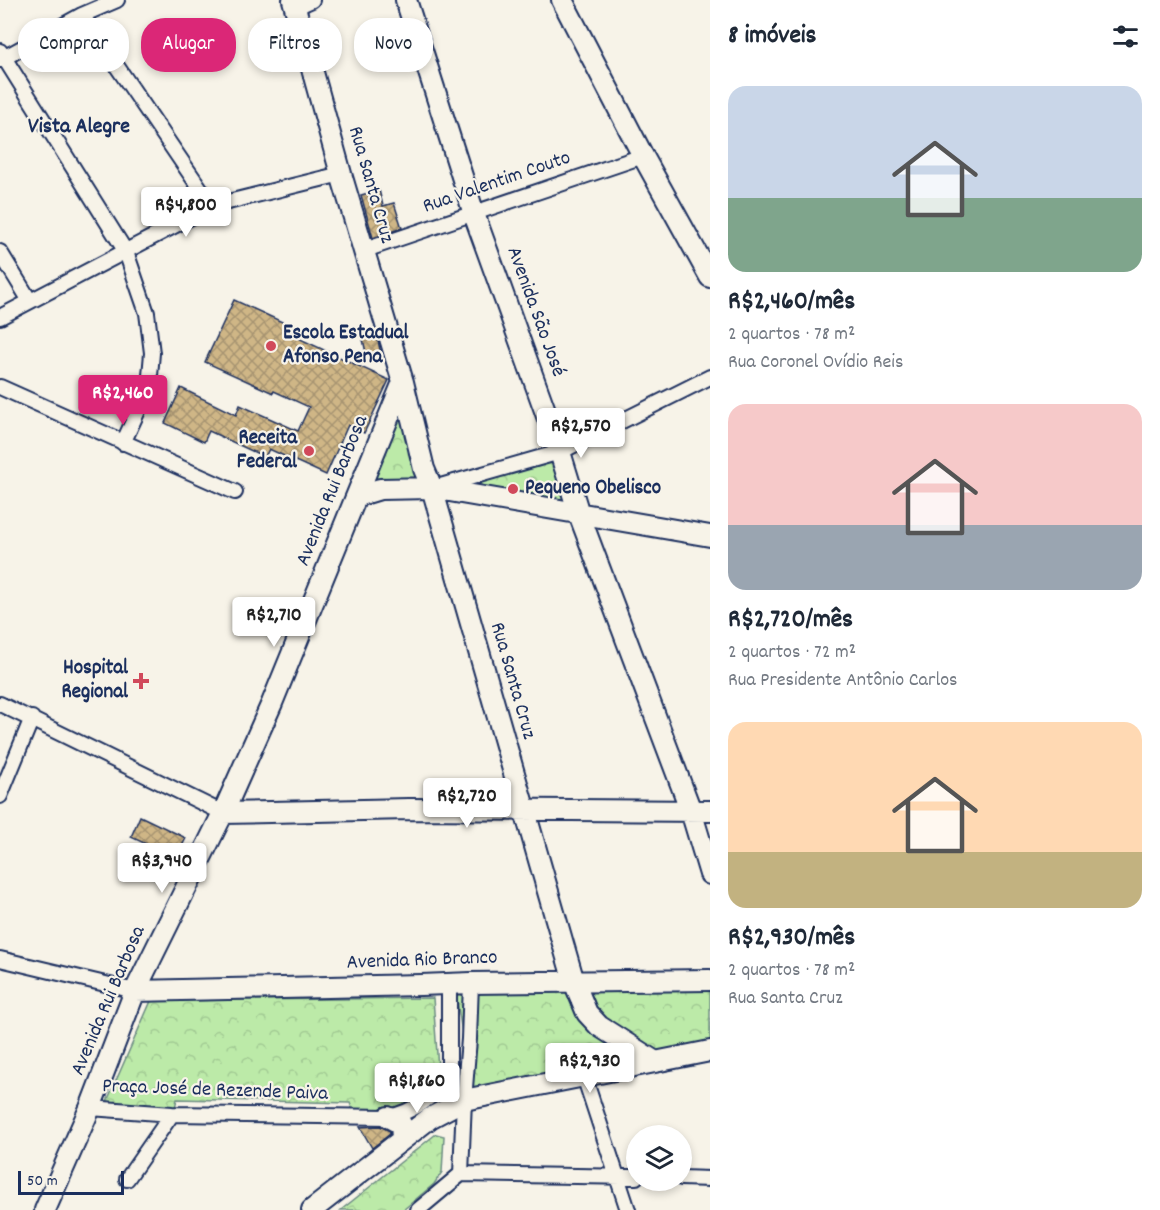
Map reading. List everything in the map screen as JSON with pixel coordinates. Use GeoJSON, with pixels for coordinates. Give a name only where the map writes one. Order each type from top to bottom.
{"type":"FeatureCollection","features":[{"type":"Feature","properties":{"kind":"main road","name":"Avenida São José"},"geometry":{"type":"LineString","coordinates":[[406,0],[474,214],[560,452],[579,514],[700,811],[710,874]]}},
{"type":"Feature","properties":{"kind":"main road"},"geometry":{"type":"LineString","coordinates":[[562,0],[643,156],[710,277]]}},
{"type":"Feature","properties":{"kind":"main road","name":"Rua Santa Cruz"},"geometry":{"type":"LineString","coordinates":[[300,2],[341,174],[404,382],[423,465],[432,488],[574,982],[587,1012],[599,1026],[654,1061]]}},
{"type":"Feature","properties":{"kind":"main road","name":"Avenida Rui Barbosa"},"geometry":{"type":"LineString","coordinates":[[45,1210],[90,1108],[135,991],[223,813],[285,671],[404,382]]}},
{"type":"Feature","properties":{"kind":"main road"},"geometry":{"type":"LineString","coordinates":[[357,496],[380,489],[432,488],[710,536]]}},
{"type":"Feature","properties":{"kind":"main road"},"geometry":{"type":"LineString","coordinates":[[223,813],[409,809],[700,811]]}},
{"type":"Feature","properties":{"kind":"main road","name":"Avenida Rio Branco"},"geometry":{"type":"LineString","coordinates":[[135,991],[710,980]]}},
{"type":"Feature","properties":{"kind":"main road"},"geometry":{"type":"LineString","coordinates":[[312,1210],[402,1138],[430,1118],[464,1100],[710,1051]]}},
{"type":"Feature","properties":{"kind":"main road"},"geometry":{"type":"LineString","coordinates":[[388,1117],[401,1124],[402,1138]]}},
{"type":"Feature","properties":{"kind":"street"},"geometry":{"type":"LineString","coordinates":[[117,0],[1,56],[126,252],[147,313],[152,353],[149,387],[123,443]]}},
{"type":"Feature","properties":{"kind":"street"},"geometry":{"type":"LineString","coordinates":[[82,15],[212,206]]}},
{"type":"Feature","properties":{"kind":"street","name":"Rua Valentim Couto"},"geometry":{"type":"LineString","coordinates":[[364,250],[643,156]]}},
{"type":"Feature","properties":{"kind":"street"},"geometry":{"type":"LineString","coordinates":[[0,316],[212,206],[341,174]]}},
{"type":"Feature","properties":{"kind":"street"},"geometry":{"type":"LineString","coordinates":[[0,252],[30,301]]}},
{"type":"Feature","properties":{"kind":"street"},"geometry":{"type":"LineString","coordinates":[[432,488],[560,452],[710,377]]}},
{"type":"Feature","properties":{"kind":"street"},"geometry":{"type":"LineString","coordinates":[[0,387],[235,492]]}},
{"type":"Feature","properties":{"kind":"street"},"geometry":{"type":"LineString","coordinates":[[0,704],[223,813]]}},
{"type":"Feature","properties":{"kind":"street"},"geometry":{"type":"LineString","coordinates":[[0,796],[32,718]]}},
{"type":"Feature","properties":{"kind":"street"},"geometry":{"type":"LineString","coordinates":[[0,959],[135,991]]}},
{"type":"Feature","properties":{"kind":"street"},"geometry":{"type":"LineString","coordinates":[[461,1174],[464,1100],[470,1039],[471,983]]}},
{"type":"Feature","properties":{"kind":"street","name":"Praça José de Rezende Paiva"},"geometry":{"type":"LineString","coordinates":[[90,1108],[172,1114],[388,1117],[399,1115],[426,1099],[446,1081],[450,1065],[449,984]]}},
{"type":"Feature","properties":{"kind":"street"},"geometry":{"type":"LineString","coordinates":[[584,1076],[628,1210]]}},
{"type":"Feature","properties":{"kind":"street"},"geometry":{"type":"LineString","coordinates":[[127,1179],[172,1114]]}},
{"type":"Feature","properties":{"kind":"street"},"geometry":{"type":"LineString","coordinates":[[418,1210],[461,1174],[626,1177]]}},
{"type":"Feature","properties":{"kind":"street"},"geometry":{"type":"LineString","coordinates":[[692,1178],[710,1179]]}},
{"type":"Feature","properties":{"kind":"green space"},"geometry":{"type":"Polygon","coordinates":[[[402,400],[421,478],[388,478],[367,486],[402,400]]]}},
{"type":"Feature","properties":{"kind":"green space"},"geometry":{"type":"Polygon","coordinates":[[[550,459],[572,511],[442,488],[550,459]]]}},
{"type":"Feature","properties":{"kind":"green space"},"geometry":{"type":"Polygon","coordinates":[[[710,986],[710,1047],[461,1097],[465,1055],[456,992],[710,986]]]}},
{"type":"Feature","properties":{"kind":"green space"},"geometry":{"type":"Polygon","coordinates":[[[433,998],[438,1068],[432,1087],[416,1099],[391,1110],[354,1113],[350,1103],[177,1099],[174,1112],[104,1108],[151,1001],[433,998]]]}},
{"type":"Feature","properties":{"kind":"green space"},"geometry":{"type":"Polygon","coordinates":[[[436,1134],[444,1136],[442,1172],[434,1184],[403,1210],[341,1210],[436,1134]]]}},
{"type":"Feature","properties":{"kind":"building"},"geometry":{"type":"Polygon","coordinates":[[[379,190],[383,206],[394,203],[402,228],[373,238],[361,195],[379,190]]]}},
{"type":"Feature","properties":{"kind":"building"},"geometry":{"type":"Polygon","coordinates":[[[234,300],[302,331],[298,338],[389,380],[364,433],[348,425],[326,475],[269,449],[265,457],[209,431],[204,442],[165,423],[181,388],[236,415],[240,405],[298,431],[309,407],[205,362],[234,300]]]}},
{"type":"Feature","properties":{"kind":"building"},"geometry":{"type":"Polygon","coordinates":[[[376,332],[381,354],[367,357],[362,335],[376,332]]]}},
{"type":"Feature","properties":{"kind":"building"},"geometry":{"type":"Polygon","coordinates":[[[140,816],[186,838],[176,858],[131,837],[140,816]]]}},
{"type":"Feature","properties":{"kind":"building"},"geometry":{"type":"Polygon","coordinates":[[[380,1126],[390,1131],[390,1134],[372,1148],[360,1127],[380,1126]]]}},
{"type":"Feature","properties":{"kind":"place","name":"Escola Estadual Afonso Pena"},"geometry":{"type":"Point","coordinates":[271,346]}},
{"type":"Feature","properties":{"kind":"place","name":"Receita Federal"},"geometry":{"type":"Point","coordinates":[309,451]}},
{"type":"Feature","properties":{"kind":"place","name":"Pequeno Obelisco"},"geometry":{"type":"Point","coordinates":[513,489]}},
{"type":"Feature","properties":{"kind":"place","name":"Hospital Regional"},"geometry":{"type":"Point","coordinates":[141,681]}},
{"type":"Feature","properties":{"kind":"district","name":"Vista Alegre"},"geometry":{"type":"Point","coordinates":[79,127]}}]}
